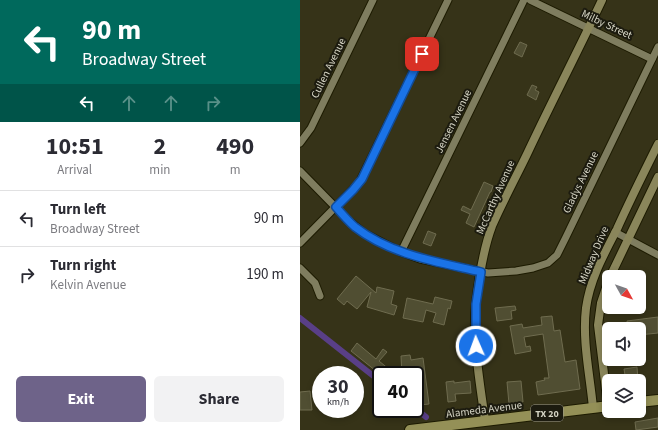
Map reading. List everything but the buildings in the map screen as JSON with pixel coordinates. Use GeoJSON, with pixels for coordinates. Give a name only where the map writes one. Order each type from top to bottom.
{"type":"FeatureCollection","features":[{"type":"Feature","properties":{"kind":"main road","name":"McCarthy Avenue"},"geometry":{"type":"LineString","coordinates":[[485,420],[476,346],[475,320],[484,254],[492,226],[602,0]]}},
{"type":"Feature","properties":{"kind":"main road","name":"Midway Drive"},"geometry":{"type":"LineString","coordinates":[[594,408],[587,348],[586,309],[593,279],[658,144]]}},
{"type":"Feature","properties":{"kind":"main road"},"geometry":{"type":"LineString","coordinates":[[613,270],[658,177]]}},
{"type":"Feature","properties":{"kind":"main road"},"geometry":{"type":"LineString","coordinates":[[602,304],[598,325],[604,374]]}},
{"type":"Feature","properties":{"kind":"main road"},"geometry":{"type":"LineString","coordinates":[[646,401],[658,400]]}},
{"type":"Feature","properties":{"kind":"main road","name":"Alameda Avenue"},"geometry":{"type":"LineString","coordinates":[[410,430],[602,407]]}},
{"type":"Feature","properties":{"kind":"street","name":"Cullen Avenue"},"geometry":{"type":"LineString","coordinates":[[300,143],[311,128],[373,0]]}},
{"type":"Feature","properties":{"kind":"street"},"geometry":{"type":"LineString","coordinates":[[300,243],[362,179],[448,0]]}},
{"type":"Feature","properties":{"kind":"street","name":"Jensen Avenue"},"geometry":{"type":"LineString","coordinates":[[401,252],[524,0]]}},
{"type":"Feature","properties":{"kind":"street","name":"Milby Street"},"geometry":{"type":"LineString","coordinates":[[530,0],[652,59]]}},
{"type":"Feature","properties":{"kind":"street","name":"Gladys Avenue"},"geometry":{"type":"LineString","coordinates":[[300,171],[354,226],[364,233],[401,252],[420,258],[481,272],[495,273],[532,268],[548,263],[557,255],[658,47]]}},
{"type":"Feature","properties":{"kind":"street"},"geometry":{"type":"LineString","coordinates":[[615,232],[658,255]]}},
{"type":"Feature","properties":{"kind":"street"},"geometry":{"type":"LineString","coordinates":[[300,268],[315,284],[320,296]]}},
{"type":"Feature","properties":{"kind":"waterway"},"geometry":{"type":"LineString","coordinates":[[300,318],[372,375]]}},
{"type":"Feature","properties":{"kind":"route"},"geometry":{"type":"LineString","coordinates":[[422,54],[362,179],[336,207],[354,226],[364,233],[401,252],[452,266],[481,272],[476,304],[476,346]]}}]}
